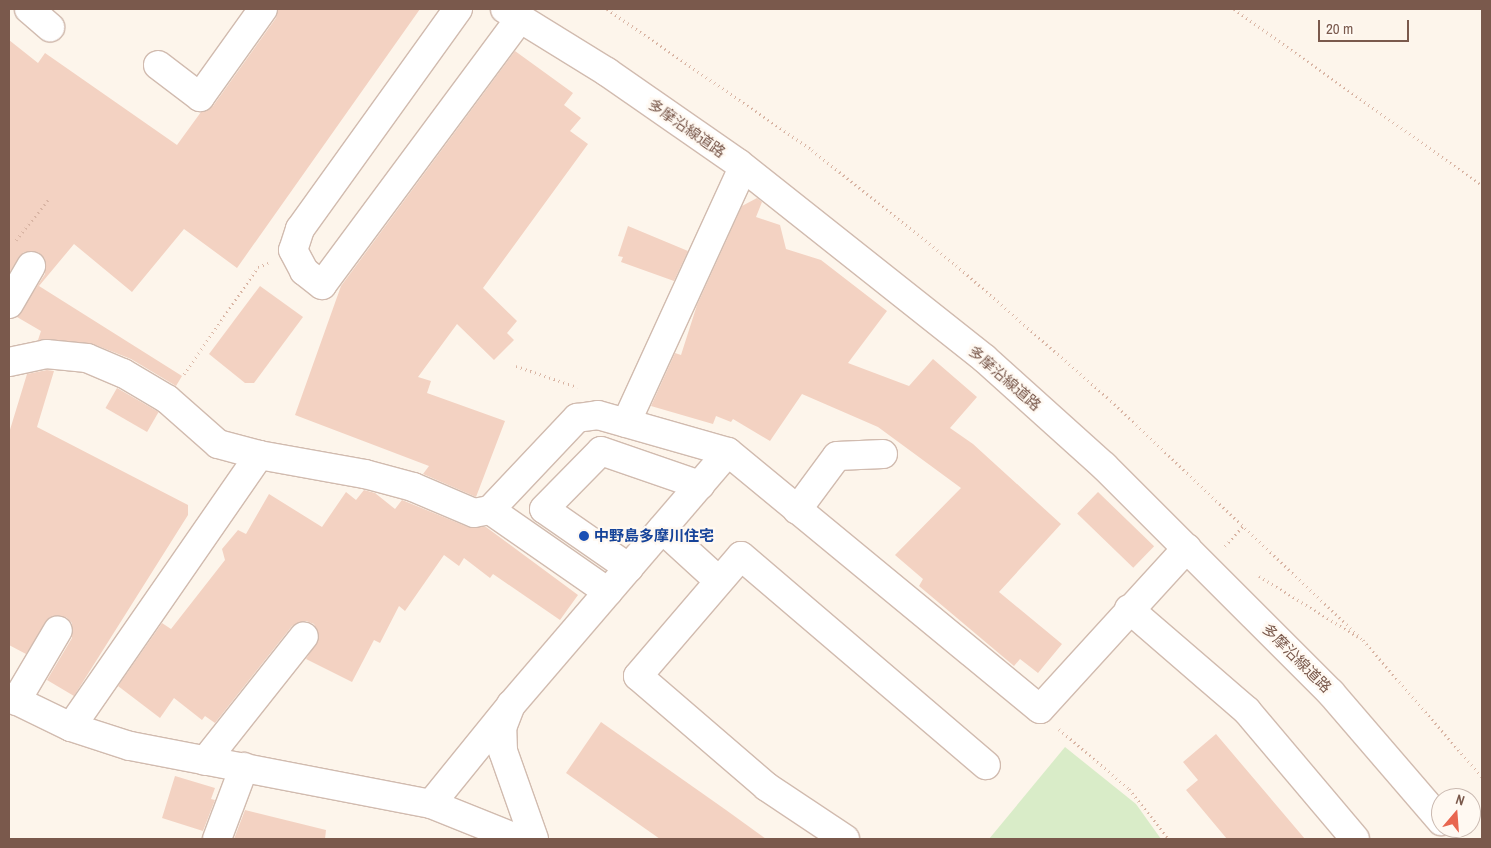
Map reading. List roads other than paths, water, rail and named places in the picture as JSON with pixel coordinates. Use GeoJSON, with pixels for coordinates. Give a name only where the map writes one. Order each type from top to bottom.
{"type":"FeatureCollection","features":[{"type":"Feature","properties":{"kind":"street"},"geometry":{"type":"LineString","coordinates":[[29,9],[50,27]]}},
{"type":"Feature","properties":{"kind":"street"},"geometry":{"type":"LineString","coordinates":[[158,65],[200,97],[263,9]]}},
{"type":"Feature","properties":{"kind":"street"},"geometry":{"type":"LineString","coordinates":[[458,9],[300,230],[293,250],[304,271],[322,285],[512,14]]}},
{"type":"Feature","properties":{"kind":"street","name":"多摩沿線道路"},"geometry":{"type":"LineString","coordinates":[[512,14],[606,72],[743,167],[984,359],[1187,548],[1331,693],[1431,809]]}},
{"type":"Feature","properties":{"kind":"street"},"geometry":{"type":"LineString","coordinates":[[626,423],[743,167]]}},
{"type":"Feature","properties":{"kind":"street"},"geometry":{"type":"LineString","coordinates":[[9,304],[31,266]]}},
{"type":"Feature","properties":{"kind":"street"},"geometry":{"type":"LineString","coordinates":[[9,362],[46,354],[87,358],[123,373],[167,399],[218,444],[259,455],[365,474],[413,488],[474,513],[490,510],[577,418],[598,415],[728,452],[1040,709],[1129,609],[1187,548]]}},
{"type":"Feature","properties":{"kind":"street"},"geometry":{"type":"LineString","coordinates":[[629,568],[544,509],[601,451],[700,485]]}},
{"type":"Feature","properties":{"kind":"street"},"geometry":{"type":"LineString","coordinates":[[431,804],[511,705],[728,452]]}},
{"type":"Feature","properties":{"kind":"street"},"geometry":{"type":"LineString","coordinates":[[798,510],[837,456],[883,454]]}},
{"type":"Feature","properties":{"kind":"street"},"geometry":{"type":"LineString","coordinates":[[70,727],[259,455]]}},
{"type":"Feature","properties":{"kind":"street"},"geometry":{"type":"LineString","coordinates":[[490,510],[608,592]]}},
{"type":"Feature","properties":{"kind":"street"},"geometry":{"type":"LineString","coordinates":[[662,529],[720,581]]}},
{"type":"Feature","properties":{"kind":"street"},"geometry":{"type":"LineString","coordinates":[[845,839],[767,787],[638,676],[741,556],[986,765]]}},
{"type":"Feature","properties":{"kind":"street"},"geometry":{"type":"LineString","coordinates":[[1129,609],[1247,711],[1355,839]]}},
{"type":"Feature","properties":{"kind":"street"},"geometry":{"type":"LineString","coordinates":[[58,630],[12,699],[70,727],[130,746],[431,804],[518,839]]}},
{"type":"Feature","properties":{"kind":"street"},"geometry":{"type":"LineString","coordinates":[[205,761],[304,636]]}},
{"type":"Feature","properties":{"kind":"street"},"geometry":{"type":"LineString","coordinates":[[511,705],[502,728],[503,751],[534,839]]}},
{"type":"Feature","properties":{"kind":"street"},"geometry":{"type":"LineString","coordinates":[[217,839],[244,768]]}},
{"type":"Feature","properties":{"kind":"place","name":"中野島多摩川住宅"},"geometry":{"type":"Point","coordinates":[584,536]}}]}
